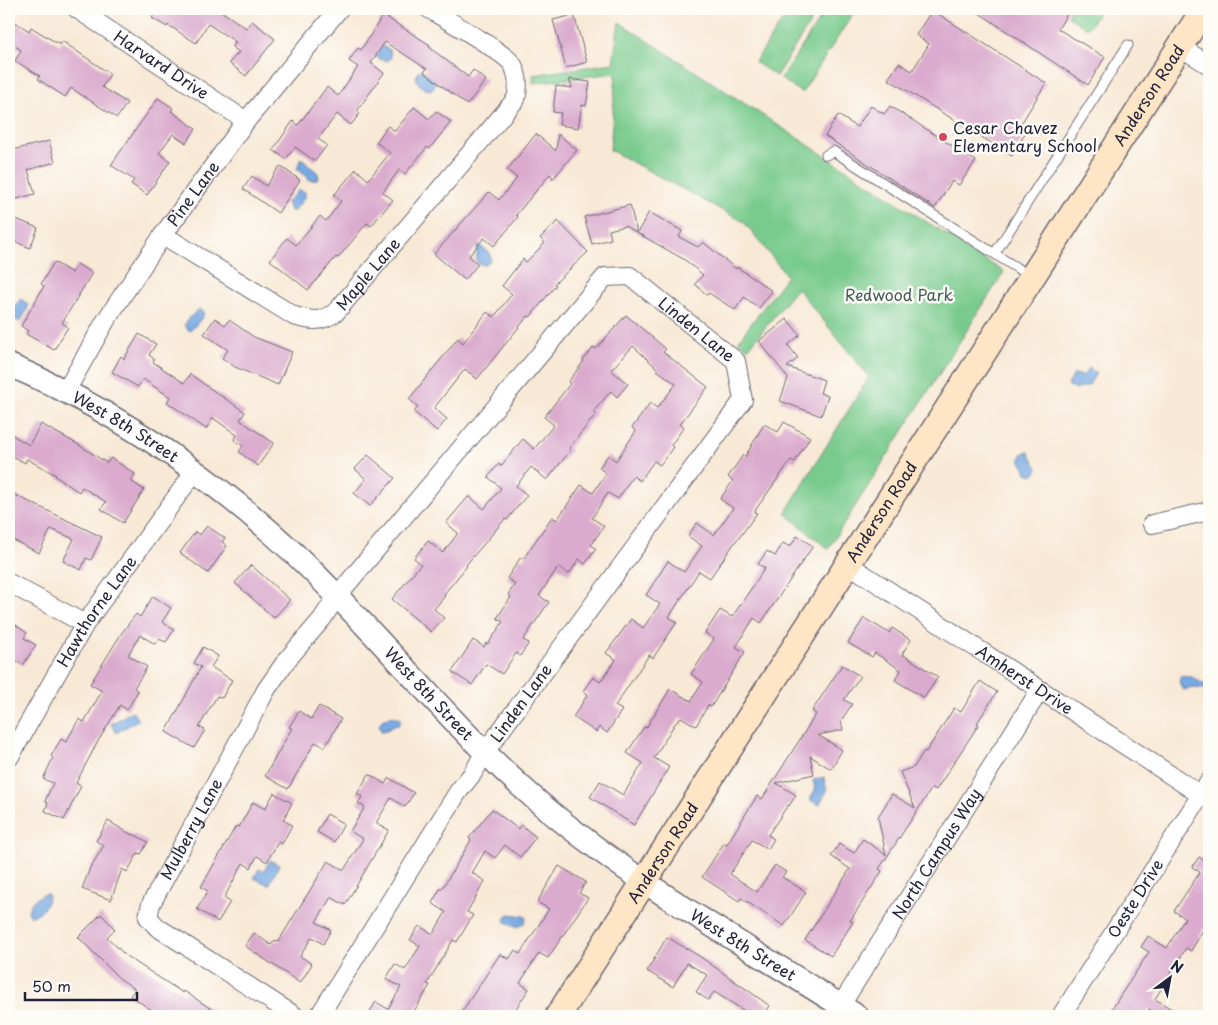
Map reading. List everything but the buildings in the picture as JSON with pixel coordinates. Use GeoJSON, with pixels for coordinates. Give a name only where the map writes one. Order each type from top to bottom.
{"type":"FeatureCollection","features":[{"type":"Feature","properties":{"kind":"main road","name":"Anderson Road"},"geometry":{"type":"LineString","coordinates":[[558,1016],[1204,9]]}},
{"type":"Feature","properties":{"kind":"street","name":"Harvard Drive"},"geometry":{"type":"LineString","coordinates":[[77,9],[246,121]]}},
{"type":"Feature","properties":{"kind":"street","name":"Pine Lane"},"geometry":{"type":"LineString","coordinates":[[66,391],[106,320],[163,235],[246,121],[338,9]]}},
{"type":"Feature","properties":{"kind":"street","name":"Maple Lane"},"geometry":{"type":"LineString","coordinates":[[163,235],[294,316],[311,321],[326,319],[336,312],[516,99],[518,81],[512,64],[500,53],[429,9]]}},
{"type":"Feature","properties":{"kind":"street"},"geometry":{"type":"LineString","coordinates":[[1180,47],[1209,65]]}},
{"type":"Feature","properties":{"kind":"street","name":"Linden Lane"},"geometry":{"type":"LineString","coordinates":[[338,596],[605,277],[630,276],[736,361],[743,400],[485,752]]}},
{"type":"Feature","properties":{"kind":"street","name":"West 8th Street"},"geometry":{"type":"LineString","coordinates":[[9,365],[66,391],[111,416],[195,471],[241,506],[338,596],[485,752],[527,792],[582,837],[644,882],[844,1013]]}},
{"type":"Feature","properties":{"kind":"street","name":"Hawthorne Lane"},"geometry":{"type":"LineString","coordinates":[[9,758],[85,624],[195,471]]}},
{"type":"Feature","properties":{"kind":"street"},"geometry":{"type":"LineString","coordinates":[[1152,524],[1209,511]]}},
{"type":"Feature","properties":{"kind":"street","name":"Amherst Drive"},"geometry":{"type":"LineString","coordinates":[[848,564],[1040,690],[1205,789]]}},
{"type":"Feature","properties":{"kind":"street"},"geometry":{"type":"LineString","coordinates":[[9,583],[85,624]]}},
{"type":"Feature","properties":{"kind":"street","name":"Mulberry Lane"},"geometry":{"type":"LineString","coordinates":[[295,1016],[157,927],[148,917],[151,904],[266,690],[286,661],[322,619],[338,596]]}},
{"type":"Feature","properties":{"kind":"street","name":"North Campus Way"},"geometry":{"type":"LineString","coordinates":[[844,1013],[1040,690]]}},
{"type":"Feature","properties":{"kind":"street"},"geometry":{"type":"LineString","coordinates":[[319,1016],[458,792],[473,773],[485,752]]}},
{"type":"Feature","properties":{"kind":"street","name":"Oeste Drive"},"geometry":{"type":"LineString","coordinates":[[1061,1016],[1205,789]]}},
{"type":"Feature","properties":{"kind":"lane"},"geometry":{"type":"LineString","coordinates":[[994,254],[1128,45]]}},
{"type":"Feature","properties":{"kind":"lane"},"geometry":{"type":"LineString","coordinates":[[826,155],[834,151],[1033,277]]}},
{"type":"Feature","properties":{"kind":"green space"},"geometry":{"type":"Polygon","coordinates":[[[790,9],[819,9],[776,76],[755,62],[790,9]]]}},
{"type":"Feature","properties":{"kind":"green space"},"geometry":{"type":"Polygon","coordinates":[[[826,9],[849,9],[854,12],[802,93],[781,79],[826,9]]]}},
{"type":"Feature","properties":{"kind":"green space"},"geometry":{"type":"Polygon","coordinates":[[[1071,9],[1095,9],[1097,15],[1089,27],[1085,27],[1069,17],[1071,9]]]}},
{"type":"Feature","properties":{"kind":"green space","name":"Redwood Park"},"geometry":{"type":"Polygon","coordinates":[[[619,22],[1004,272],[828,549],[785,513],[869,377],[797,288],[748,349],[738,341],[787,276],[744,222],[610,150],[616,73],[533,83],[533,75],[613,63],[619,22]]]}},
{"type":"Feature","properties":{"kind":"water"},"geometry":{"type":"Polygon","coordinates":[[[381,45],[390,50],[391,58],[388,61],[379,59],[372,52],[381,45]]]}},
{"type":"Feature","properties":{"kind":"water"},"geometry":{"type":"Polygon","coordinates":[[[419,70],[429,75],[436,83],[430,90],[419,84],[416,77],[419,70]]]}},
{"type":"Feature","properties":{"kind":"water"},"geometry":{"type":"Polygon","coordinates":[[[302,158],[317,172],[319,177],[315,180],[309,180],[297,168],[302,158]]]}},
{"type":"Feature","properties":{"kind":"water"},"geometry":{"type":"Polygon","coordinates":[[[299,190],[305,192],[305,197],[294,211],[290,211],[287,202],[299,190]]]}},
{"type":"Feature","properties":{"kind":"water"},"geometry":{"type":"Polygon","coordinates":[[[478,244],[489,253],[491,259],[486,265],[479,264],[476,260],[478,244]]]}},
{"type":"Feature","properties":{"kind":"water"},"geometry":{"type":"Polygon","coordinates":[[[21,299],[28,304],[27,310],[20,322],[12,318],[16,305],[21,299]]]}},
{"type":"Feature","properties":{"kind":"water"},"geometry":{"type":"Polygon","coordinates":[[[199,309],[204,313],[190,331],[184,326],[189,318],[199,309]]]}},
{"type":"Feature","properties":{"kind":"water"},"geometry":{"type":"Polygon","coordinates":[[[1089,368],[1096,373],[1089,385],[1075,390],[1068,385],[1074,374],[1083,376],[1089,368]]]}},
{"type":"Feature","properties":{"kind":"water"},"geometry":{"type":"Polygon","coordinates":[[[1028,451],[1038,468],[1036,473],[1032,475],[1027,473],[1020,459],[1023,453],[1028,451]]]}},
{"type":"Feature","properties":{"kind":"water"},"geometry":{"type":"Polygon","coordinates":[[[1181,676],[1192,677],[1205,685],[1204,689],[1183,690],[1179,682],[1181,676]]]}},
{"type":"Feature","properties":{"kind":"water"},"geometry":{"type":"Polygon","coordinates":[[[132,711],[138,720],[116,733],[111,724],[132,711]]]}},
{"type":"Feature","properties":{"kind":"water"},"geometry":{"type":"Polygon","coordinates":[[[390,716],[401,720],[399,725],[381,731],[379,726],[382,720],[390,716]]]}},
{"type":"Feature","properties":{"kind":"water"},"geometry":{"type":"Polygon","coordinates":[[[824,777],[827,791],[819,805],[810,800],[815,790],[813,780],[824,777]]]}},
{"type":"Feature","properties":{"kind":"water"},"geometry":{"type":"Polygon","coordinates":[[[270,860],[279,865],[269,885],[254,878],[259,869],[264,871],[270,860]]]}},
{"type":"Feature","properties":{"kind":"water"},"geometry":{"type":"Polygon","coordinates":[[[43,894],[48,894],[46,905],[41,911],[31,916],[28,912],[30,905],[43,894]]]}},
{"type":"Feature","properties":{"kind":"water"},"geometry":{"type":"Polygon","coordinates":[[[509,914],[524,916],[526,917],[525,921],[521,926],[511,925],[505,921],[509,914]]]}},
{"type":"Feature","properties":{"kind":"place","name":"Cesar Chavez Elementary School"},"geometry":{"type":"Point","coordinates":[943,137]}}]}
